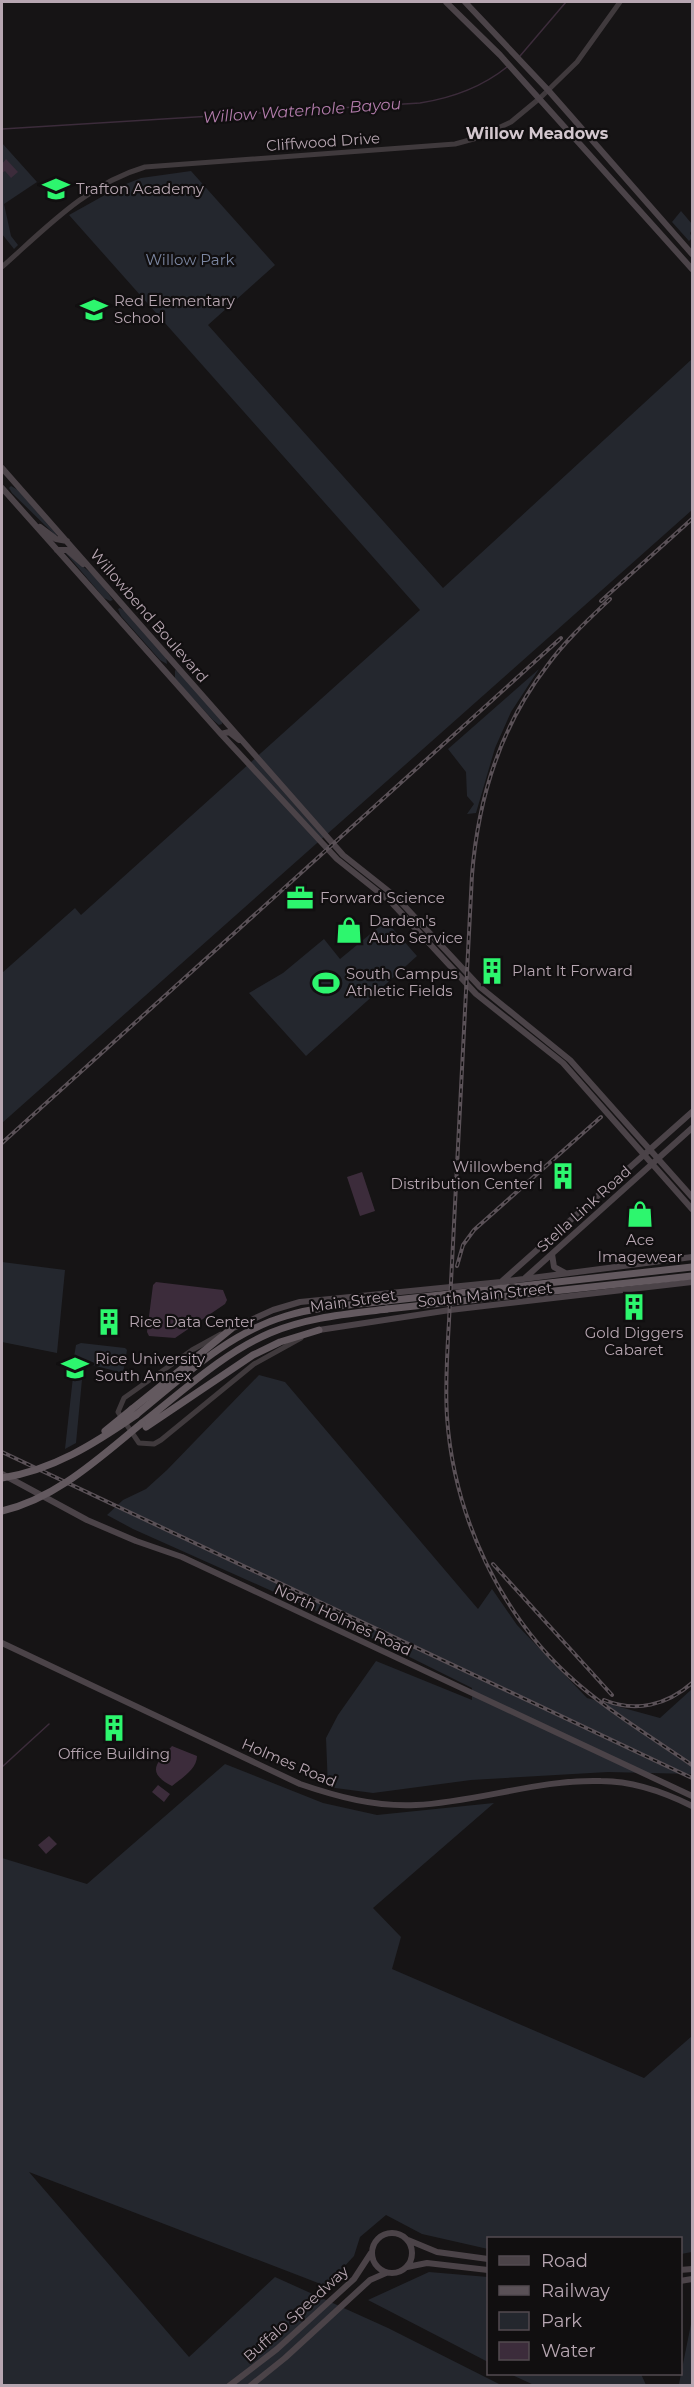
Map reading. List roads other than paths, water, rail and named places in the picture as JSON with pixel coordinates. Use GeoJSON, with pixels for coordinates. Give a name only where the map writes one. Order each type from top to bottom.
{"type":"FeatureCollection","features":[{"type":"Feature","properties":{"kind":"highway","name":"Main Street"},"geometry":{"type":"LineString","coordinates":[[134,1412],[217,1351],[265,1323],[303,1311],[693,1267]]}},
{"type":"Feature","properties":{"kind":"highway","name":"Main Street"},"geometry":{"type":"LineString","coordinates":[[144,1425],[223,1360],[253,1342],[271,1333],[328,1317],[693,1276]]}},
{"type":"Feature","properties":{"kind":"highway"},"geometry":{"type":"LineString","coordinates":[[2,1478],[50,1466],[80,1452],[134,1412],[231,1329]]}},
{"type":"Feature","properties":{"kind":"highway"},"geometry":{"type":"LineString","coordinates":[[2,1511],[31,1502],[52,1491],[144,1425],[253,1355],[280,1342],[319,1330]]}},
{"type":"Feature","properties":{"kind":"main road"},"geometry":{"type":"LineString","coordinates":[[446,2],[540,98],[693,269]]}},
{"type":"Feature","properties":{"kind":"main road"},"geometry":{"type":"LineString","coordinates":[[465,2],[510,48],[693,254]]}},
{"type":"Feature","properties":{"kind":"main road"},"geometry":{"type":"LineString","coordinates":[[598,163],[606,156]]}},
{"type":"Feature","properties":{"kind":"main road","name":"Willowbend Boulevard"},"geometry":{"type":"LineString","coordinates":[[2,468],[252,752],[275,784]]}},
{"type":"Feature","properties":{"kind":"main road"},"geometry":{"type":"LineString","coordinates":[[2,487],[10,478]]}},
{"type":"Feature","properties":{"kind":"main road","name":"Willowbend Boulevard"},"geometry":{"type":"LineString","coordinates":[[2,487],[221,734],[275,784],[343,855],[387,889],[424,934],[477,990],[548,1050],[577,1078],[693,1209]]}},
{"type":"Feature","properties":{"kind":"main road"},"geometry":{"type":"LineString","coordinates":[[30,519],[57,539],[67,541]]}},
{"type":"Feature","properties":{"kind":"main road"},"geometry":{"type":"LineString","coordinates":[[57,550],[67,550],[98,575]]}},
{"type":"Feature","properties":{"kind":"main road"},"geometry":{"type":"LineString","coordinates":[[111,609],[120,601]]}},
{"type":"Feature","properties":{"kind":"main road"},"geometry":{"type":"LineString","coordinates":[[166,671],[175,663]]}},
{"type":"Feature","properties":{"kind":"main road"},"geometry":{"type":"LineString","coordinates":[[221,734],[229,732],[252,752]]}},
{"type":"Feature","properties":{"kind":"main road","name":"Willowbend Boulevard"},"geometry":{"type":"LineString","coordinates":[[477,990],[549,1042],[583,1073],[693,1197]]}},
{"type":"Feature","properties":{"kind":"main road"},"geometry":{"type":"LineString","coordinates":[[577,1078],[583,1073]]}},
{"type":"Feature","properties":{"kind":"main road","name":"Stella Link Road"},"geometry":{"type":"LineString","coordinates":[[501,1282],[693,1112]]}},
{"type":"Feature","properties":{"kind":"main road","name":"Stella Link Road"},"geometry":{"type":"LineString","coordinates":[[489,1306],[524,1279],[693,1128]]}},
{"type":"Feature","properties":{"kind":"main road"},"geometry":{"type":"LineString","coordinates":[[569,1221],[578,1231]]}},
{"type":"Feature","properties":{"kind":"main road"},"geometry":{"type":"LineString","coordinates":[[552,1254],[554,1267],[566,1273]]}},
{"type":"Feature","properties":{"kind":"main road","name":"South Main Street"},"geometry":{"type":"LineString","coordinates":[[231,1329],[273,1310],[300,1302],[501,1282],[693,1257]]}},
{"type":"Feature","properties":{"kind":"main road","name":"South Main Street"},"geometry":{"type":"LineString","coordinates":[[319,1330],[489,1306],[693,1282]]}},
{"type":"Feature","properties":{"kind":"main road"},"geometry":{"type":"LineString","coordinates":[[472,1285],[476,1308]]}},
{"type":"Feature","properties":{"kind":"main road","name":"North Holmes Road"},"geometry":{"type":"LineString","coordinates":[[2,1474],[87,1520],[136,1541],[183,1557],[693,1796]]}},
{"type":"Feature","properties":{"kind":"main road","name":"Holmes Road"},"geometry":{"type":"LineString","coordinates":[[2,1643],[300,1784],[345,1799],[381,1804],[415,1805],[556,1784],[601,1780],[643,1786],[693,1806]]}},
{"type":"Feature","properties":{"kind":"main road"},"geometry":{"type":"LineString","coordinates":[[487,2259],[437,2252],[395,2233],[381,2236],[372,2246],[371,2253],[375,2265],[386,2273],[397,2273],[406,2267],[427,2263],[487,2270]]}},
{"type":"Feature","properties":{"kind":"main road"},"geometry":{"type":"LineString","coordinates":[[406,2267],[412,2257],[407,2240]]}},
{"type":"Feature","properties":{"kind":"main road","name":"Buffalo Speedway"},"geometry":{"type":"LineString","coordinates":[[229,2385],[277,2349],[354,2279],[371,2253]]}},
{"type":"Feature","properties":{"kind":"main road","name":"Buffalo Speedway"},"geometry":{"type":"LineString","coordinates":[[250,2385],[285,2358],[370,2280],[386,2273]]}},
{"type":"Feature","properties":{"kind":"main road"},"geometry":{"type":"LineString","coordinates":[[277,2349],[285,2358]]}},
{"type":"Feature","properties":{"kind":"street","name":"Cliffwood Drive"},"geometry":{"type":"LineString","coordinates":[[2,267],[82,198],[105,183],[127,173],[170,164],[455,144],[477,138],[511,122],[540,98],[577,62],[620,2]]}},
{"type":"Feature","properties":{"kind":"street","name":"South Main Street"},"geometry":{"type":"LineString","coordinates":[[231,1329],[192,1350],[124,1398],[118,1412],[140,1443],[154,1444],[161,1440],[254,1364],[319,1330]]}},
{"type":"Feature","properties":{"kind":"water"},"geometry":{"type":"Polygon","coordinates":[[[6,159],[18,172],[11,178],[5,171],[2,173],[2,164],[6,159]]]}},
{"type":"Feature","properties":{"kind":"water"},"geometry":{"type":"Polygon","coordinates":[[[362,1172],[375,1211],[360,1216],[347,1177],[362,1172]]]}},
{"type":"Feature","properties":{"kind":"water"},"geometry":{"type":"Polygon","coordinates":[[[156,1282],[223,1290],[227,1300],[225,1304],[175,1338],[149,1336],[147,1332],[153,1285],[156,1282]]]}},
{"type":"Feature","properties":{"kind":"water"},"geometry":{"type":"Polygon","coordinates":[[[172,1746],[197,1756],[192,1769],[172,1786],[158,1776],[156,1767],[172,1746]]]}},
{"type":"Feature","properties":{"kind":"water"},"geometry":{"type":"Polygon","coordinates":[[[158,1785],[170,1794],[164,1802],[152,1792],[158,1785]]]}},
{"type":"Feature","properties":{"kind":"water"},"geometry":{"type":"Polygon","coordinates":[[[49,1836],[57,1844],[46,1854],[38,1845],[49,1836]]]}},
{"type":"Feature","properties":{"kind":"waterway","name":"Willow Waterhole Bayou"},"geometry":{"type":"LineString","coordinates":[[520,56],[566,2]]}},
{"type":"Feature","properties":{"kind":"waterway","name":"Willow Waterhole Bayou"},"geometry":{"type":"LineString","coordinates":[[2,129],[420,103],[466,91],[507,67]]}},
{"type":"Feature","properties":{"kind":"waterway"},"geometry":{"type":"LineString","coordinates":[[2,1767],[49,1724]]}},
{"type":"Feature","properties":{"kind":"railway"},"geometry":{"type":"LineString","coordinates":[[601,601],[692,519]]}},
{"type":"Feature","properties":{"kind":"railway"},"geometry":{"type":"LineString","coordinates":[[610,599],[561,648],[516,714],[494,765],[480,819],[472,875],[447,1357],[447,1417],[451,1454],[471,1528],[486,1563],[526,1628],[551,1658],[591,1695],[692,1765]]}},
{"type":"Feature","properties":{"kind":"railway"},"geometry":{"type":"LineString","coordinates":[[2,1143],[561,638]]}},
{"type":"Feature","properties":{"kind":"railway"},"geometry":{"type":"LineString","coordinates":[[457,1266],[463,1245],[474,1230],[601,1117]]}},
{"type":"Feature","properties":{"kind":"railway"},"geometry":{"type":"LineString","coordinates":[[2,1452],[692,1778]]}},
{"type":"Feature","properties":{"kind":"railway"},"geometry":{"type":"LineString","coordinates":[[493,1564],[612,1695]]}},
{"type":"Feature","properties":{"kind":"railway"},"geometry":{"type":"LineString","coordinates":[[604,1700],[628,1706],[651,1705],[672,1697],[692,1683]]}},
{"type":"Feature","properties":{"kind":"place","name":"Trafton Academy"},"geometry":{"type":"Point","coordinates":[56,189]}},
{"type":"Feature","properties":{"kind":"place","name":"Red Elementary School"},"geometry":{"type":"Point","coordinates":[94,310]}},
{"type":"Feature","properties":{"kind":"place","name":"Forward Science"},"geometry":{"type":"Point","coordinates":[300,898]}},
{"type":"Feature","properties":{"kind":"place","name":"Darden's Auto Service"},"geometry":{"type":"Point","coordinates":[349,930]}},
{"type":"Feature","properties":{"kind":"place","name":"Plant It Forward"},"geometry":{"type":"Point","coordinates":[492,971]}},
{"type":"Feature","properties":{"kind":"place","name":"South Campus Athletic Fields"},"geometry":{"type":"Point","coordinates":[326,983]}},
{"type":"Feature","properties":{"kind":"place","name":"Willowbend Distribution Center I"},"geometry":{"type":"Point","coordinates":[563,1176]}},
{"type":"Feature","properties":{"kind":"place","name":"Ace Imagewear"},"geometry":{"type":"Point","coordinates":[640,1214]}},
{"type":"Feature","properties":{"kind":"place","name":"Gold Diggers Cabaret"},"geometry":{"type":"Point","coordinates":[634,1307]}},
{"type":"Feature","properties":{"kind":"place","name":"Rice Data Center"},"geometry":{"type":"Point","coordinates":[109,1322]}},
{"type":"Feature","properties":{"kind":"place","name":"Rice University South Annex"},"geometry":{"type":"Point","coordinates":[75,1368]}},
{"type":"Feature","properties":{"kind":"place","name":"Office Building"},"geometry":{"type":"Point","coordinates":[114,1728]}},
{"type":"Feature","properties":{"kind":"district","name":"Willow Meadows"},"geometry":{"type":"Point","coordinates":[537,133]}},
{"type":"Feature","properties":{"kind":"park label","name":"Willow Park"},"geometry":{"type":"Point","coordinates":[190,260]}}]}
